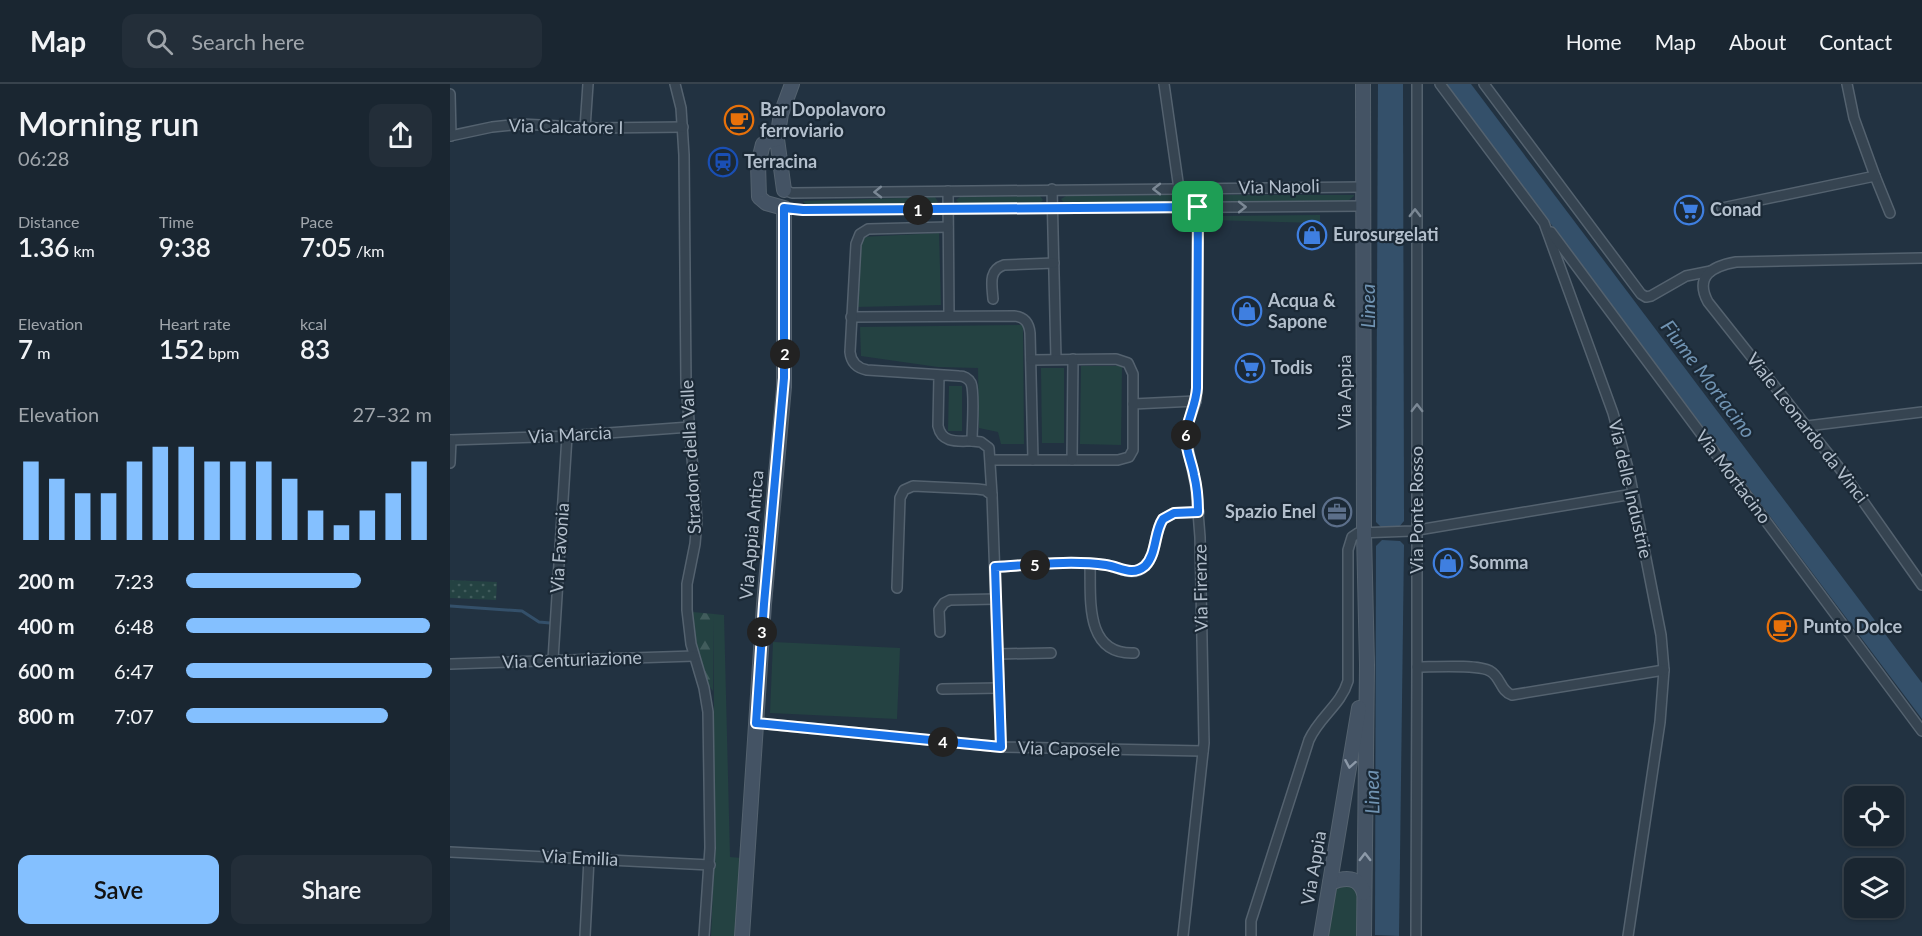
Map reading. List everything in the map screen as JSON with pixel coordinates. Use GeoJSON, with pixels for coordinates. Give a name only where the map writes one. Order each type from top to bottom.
{"type":"FeatureCollection","features":[{"type":"Feature","properties":{"kind":"main road"},"geometry":{"type":"LineString","coordinates":[[784,190],[777,139],[781,114],[792,84]]}},
{"type":"Feature","properties":{"kind":"main road","name":"Via Appia"},"geometry":{"type":"LineString","coordinates":[[1363,84],[1362,206],[1367,533],[1364,936]]}},
{"type":"Feature","properties":{"kind":"main road"},"geometry":{"type":"LineString","coordinates":[[777,139],[768,141],[761,149],[758,164],[759,197],[766,203],[784,208]]}},
{"type":"Feature","properties":{"kind":"main road","name":"Via Appia Antica"},"geometry":{"type":"LineString","coordinates":[[742,936],[764,604],[784,378],[784,208]]}},
{"type":"Feature","properties":{"kind":"main road","name":"Via Appia"},"geometry":{"type":"LineString","coordinates":[[1321,936],[1367,664]]}},
{"type":"Feature","properties":{"kind":"main road"},"geometry":{"type":"LineString","coordinates":[[1330,883],[1344,878],[1352,879],[1362,886],[1365,895]]}},
{"type":"Feature","properties":{"kind":"street"},"geometry":{"type":"LineString","coordinates":[[585,128],[588,84]]}},
{"type":"Feature","properties":{"kind":"street","name":"Stradone della Valle"},"geometry":{"type":"LineString","coordinates":[[675,84],[683,127],[686,202],[686,374],[697,520],[686,603],[689,634],[708,712],[710,865],[704,936]]}},
{"type":"Feature","properties":{"kind":"street"},"geometry":{"type":"LineString","coordinates":[[1164,84],[1187,207]]}},
{"type":"Feature","properties":{"kind":"street","name":"Via Ponte Rosso"},"geometry":{"type":"LineString","coordinates":[[1416,936],[1417,84]]}},
{"type":"Feature","properties":{"kind":"street","name":"Via delle Industrie"},"geometry":{"type":"LineString","coordinates":[[1440,84],[1544,223],[1613,413],[1633,494],[1661,635],[1664,670],[1660,722],[1628,936]]}},
{"type":"Feature","properties":{"kind":"street"},"geometry":{"type":"LineString","coordinates":[[1484,84],[1644,296],[1651,296],[1690,274],[1711,271],[1730,263],[1922,258]]}},
{"type":"Feature","properties":{"kind":"street"},"geometry":{"type":"LineString","coordinates":[[1847,84],[1854,118],[1890,213]]}},
{"type":"Feature","properties":{"kind":"street"},"geometry":{"type":"LineString","coordinates":[[450,94],[450,136]]}},
{"type":"Feature","properties":{"kind":"street","name":"Via Calcatore I"},"geometry":{"type":"LineString","coordinates":[[450,136],[482,128],[513,124],[585,128],[683,127]]}},
{"type":"Feature","properties":{"kind":"street"},"geometry":{"type":"LineString","coordinates":[[1722,208],[1875,176]]}},
{"type":"Feature","properties":{"kind":"street","name":"Via Napoli"},"geometry":{"type":"LineString","coordinates":[[784,190],[792,193],[1362,187]]}},
{"type":"Feature","properties":{"kind":"street"},"geometry":{"type":"LineString","coordinates":[[1052,189],[1056,359]]}},
{"type":"Feature","properties":{"kind":"street"},"geometry":{"type":"LineString","coordinates":[[948,191],[949,316]]}},
{"type":"Feature","properties":{"kind":"street","name":"Via Napoli"},"geometry":{"type":"LineString","coordinates":[[784,208],[798,210],[948,210],[1362,206]]}},
{"type":"Feature","properties":{"kind":"street","name":"Via Firenze"},"geometry":{"type":"LineString","coordinates":[[1182,936],[1203,751],[1201,559],[1195,480],[1186,448],[1188,423],[1196,401],[1198,207]]}},
{"type":"Feature","properties":{"kind":"street","name":"Via Mortacino"},"geometry":{"type":"LineString","coordinates":[[1544,223],[1922,731]]}},
{"type":"Feature","properties":{"kind":"street"},"geometry":{"type":"LineString","coordinates":[[948,227],[872,229],[860,234],[856,244],[850,356],[858,366],[867,370],[963,376],[970,382],[972,391],[972,441]]}},
{"type":"Feature","properties":{"kind":"street"},"geometry":{"type":"LineString","coordinates":[[993,299],[992,276],[998,267],[1054,263]]}},
{"type":"Feature","properties":{"kind":"street","name":"Viale Leonardo da Vinci"},"geometry":{"type":"LineString","coordinates":[[1711,271],[1703,283],[1708,302],[1859,494],[1922,585]]}},
{"type":"Feature","properties":{"kind":"street"},"geometry":{"type":"LineString","coordinates":[[851,317],[1014,316],[1023,318],[1030,330],[1033,460]]}},
{"type":"Feature","properties":{"kind":"street"},"geometry":{"type":"LineString","coordinates":[[1072,460],[1073,359]]}},
{"type":"Feature","properties":{"kind":"street"},"geometry":{"type":"LineString","coordinates":[[991,460],[1118,460],[1129,457],[1134,447],[1133,374],[1128,363],[1116,359],[1031,360]]}},
{"type":"Feature","properties":{"kind":"street"},"geometry":{"type":"LineString","coordinates":[[939,375],[938,426],[940,434],[949,440],[981,442],[988,446],[991,460],[1001,747]]}},
{"type":"Feature","properties":{"kind":"street"},"geometry":{"type":"LineString","coordinates":[[1133,404],[1196,401]]}},
{"type":"Feature","properties":{"kind":"street"},"geometry":{"type":"LineString","coordinates":[[1807,426],[1922,412]]}},
{"type":"Feature","properties":{"kind":"street","name":"Via Marcia"},"geometry":{"type":"LineString","coordinates":[[451,440],[567,436],[690,427]]}},
{"type":"Feature","properties":{"kind":"street","name":"Via Favonia"},"geometry":{"type":"LineString","coordinates":[[553,660],[567,436]]}},
{"type":"Feature","properties":{"kind":"street"},"geometry":{"type":"LineString","coordinates":[[450,462],[451,440]]}},
{"type":"Feature","properties":{"kind":"street"},"geometry":{"type":"LineString","coordinates":[[897,588],[900,498],[904,490],[913,486],[977,489],[985,490],[992,495]]}},
{"type":"Feature","properties":{"kind":"street"},"geometry":{"type":"LineString","coordinates":[[1251,936],[1251,921],[1309,740],[1320,720],[1341,697],[1348,681],[1348,547],[1352,537],[1358,533],[1415,530],[1633,494]]}},
{"type":"Feature","properties":{"kind":"street"},"geometry":{"type":"LineString","coordinates":[[995,567],[1090,564],[1110,565],[1129,572],[1139,569],[1150,559],[1163,519],[1174,513],[1198,512]]}},
{"type":"Feature","properties":{"kind":"street"},"geometry":{"type":"LineString","coordinates":[[1090,564],[1091,614],[1094,627],[1114,649],[1134,653]]}},
{"type":"Feature","properties":{"kind":"street"},"geometry":{"type":"LineString","coordinates":[[940,632],[939,610],[944,603],[950,600],[996,599]]}},
{"type":"Feature","properties":{"kind":"street"},"geometry":{"type":"LineString","coordinates":[[998,654],[1051,653]]}},
{"type":"Feature","properties":{"kind":"street","name":"Via Centuriazione"},"geometry":{"type":"LineString","coordinates":[[450,664],[694,656]]}},
{"type":"Feature","properties":{"kind":"street"},"geometry":{"type":"LineString","coordinates":[[1418,667],[1487,670],[1495,676],[1505,692],[1512,695],[1664,670]]}},
{"type":"Feature","properties":{"kind":"street"},"geometry":{"type":"LineString","coordinates":[[942,689],[999,688]]}},
{"type":"Feature","properties":{"kind":"street","name":"Via Caposele"},"geometry":{"type":"LineString","coordinates":[[756,723],[1001,747],[1203,751]]}},
{"type":"Feature","properties":{"kind":"street","name":"Via Emilia"},"geometry":{"type":"LineString","coordinates":[[450,852],[710,865]]}},
{"type":"Feature","properties":{"kind":"street"},"geometry":{"type":"LineString","coordinates":[[585,936],[589,859]]}},
{"type":"Feature","properties":{"kind":"green space"},"geometry":{"type":"Polygon","coordinates":[[[1172,195],[1175,198],[1171,201],[1064,203],[1061,199],[1066,196],[1172,195]]]}},
{"type":"Feature","properties":{"kind":"green space"},"geometry":{"type":"Polygon","coordinates":[[[1199,195],[1354,196],[1348,201],[1199,201],[1196,198],[1199,195]]]}},
{"type":"Feature","properties":{"kind":"green space"},"geometry":{"type":"Polygon","coordinates":[[[1040,196],[1043,200],[1040,203],[960,204],[956,200],[960,197],[1040,196]]]}},
{"type":"Feature","properties":{"kind":"green space"},"geometry":{"type":"Polygon","coordinates":[[[935,197],[938,202],[934,204],[806,205],[803,201],[935,197]]]}},
{"type":"Feature","properties":{"kind":"green space"},"geometry":{"type":"Polygon","coordinates":[[[1320,215],[1320,223],[1210,220],[1212,216],[1320,215]]]}},
{"type":"Feature","properties":{"kind":"green space"},"geometry":{"type":"Polygon","coordinates":[[[939,233],[941,305],[856,307],[861,237],[939,233]]]}},
{"type":"Feature","properties":{"kind":"green space"},"geometry":{"type":"Polygon","coordinates":[[[1023,325],[1024,444],[1001,444],[998,432],[979,428],[978,368],[938,367],[861,356],[860,327],[1023,325]]]}},
{"type":"Feature","properties":{"kind":"green space"},"geometry":{"type":"Polygon","coordinates":[[[1081,366],[1122,366],[1121,445],[1080,444],[1081,366]]]}},
{"type":"Feature","properties":{"kind":"green space"},"geometry":{"type":"Polygon","coordinates":[[[1041,368],[1064,368],[1064,443],[1042,443],[1041,368]]]}},
{"type":"Feature","properties":{"kind":"green space"},"geometry":{"type":"Polygon","coordinates":[[[949,386],[962,386],[962,431],[948,431],[949,386]]]}},
{"type":"Feature","properties":{"kind":"green space"},"geometry":{"type":"Polygon","coordinates":[[[450,580],[497,582],[496,600],[450,598],[450,580]]]}},
{"type":"Feature","properties":{"kind":"green space"},"geometry":{"type":"Polygon","coordinates":[[[692,612],[714,614],[713,691],[700,664],[692,612]]]}},
{"type":"Feature","properties":{"kind":"green space"},"geometry":{"type":"Polygon","coordinates":[[[714,614],[724,615],[730,857],[741,858],[736,936],[711,936],[714,865],[714,614]]]}},
{"type":"Feature","properties":{"kind":"green space"},"geometry":{"type":"Polygon","coordinates":[[[773,642],[900,648],[897,719],[770,713],[773,642]]]}},
{"type":"Feature","properties":{"kind":"green space"},"geometry":{"type":"Polygon","coordinates":[[[1349,883],[1360,892],[1360,936],[1326,936],[1336,887],[1349,883]]]}},
{"type":"Feature","properties":{"kind":"water"},"geometry":{"type":"Polygon","coordinates":[[[1378,84],[1403,84],[1404,521],[1399,527],[1382,528],[1376,522],[1378,84]]]}},
{"type":"Feature","properties":{"kind":"water"},"geometry":{"type":"Polygon","coordinates":[[[1446,84],[1471,84],[1922,683],[1922,719],[1446,84]]]}},
{"type":"Feature","properties":{"kind":"water"},"geometry":{"type":"Polygon","coordinates":[[[1382,540],[1400,541],[1404,545],[1399,936],[1375,935],[1376,546],[1382,540]]]}},
{"type":"Feature","properties":{"kind":"waterway"},"geometry":{"type":"LineString","coordinates":[[450,606],[522,611],[539,622],[550,623]]}},
{"type":"Feature","properties":{"kind":"place","name":"Bar Dopolavoro ferroviario"},"geometry":{"type":"Point","coordinates":[739,120]}},
{"type":"Feature","properties":{"kind":"place","name":"Terracina"},"geometry":{"type":"Point","coordinates":[723,162]}},
{"type":"Feature","properties":{"kind":"place","name":"Conad"},"geometry":{"type":"Point","coordinates":[1689,210]}},
{"type":"Feature","properties":{"kind":"place","name":"Eurosurgelati"},"geometry":{"type":"Point","coordinates":[1312,235]}},
{"type":"Feature","properties":{"kind":"place","name":"Acqua & Sapone"},"geometry":{"type":"Point","coordinates":[1247,311]}},
{"type":"Feature","properties":{"kind":"place","name":"Todis"},"geometry":{"type":"Point","coordinates":[1250,368]}},
{"type":"Feature","properties":{"kind":"place","name":"Spazio Enel"},"geometry":{"type":"Point","coordinates":[1337,512]}},
{"type":"Feature","properties":{"kind":"place","name":"Somma"},"geometry":{"type":"Point","coordinates":[1448,563]}},
{"type":"Feature","properties":{"kind":"place","name":"Punto Dolce"},"geometry":{"type":"Point","coordinates":[1782,627]}},
{"type":"Feature","properties":{"kind":"route"},"geometry":{"type":"LineString","coordinates":[[1198,207],[1197,388],[1196,401],[1188,423],[1186,448],[1195,480],[1198,512],[1174,513],[1163,519],[1159,525],[1150,559],[1143,568],[1136,571],[1129,572],[1105,565],[1072,564],[995,567],[1001,747],[756,723],[764,604],[783,405],[786,289],[784,208],[798,210],[948,210],[1198,207]]}},
{"type":"Feature","properties":{"kind":"water label","name":"Linea"},"geometry":{"type":"Point","coordinates":[1368,306]}},
{"type":"Feature","properties":{"kind":"water label","name":"Fiume Mortacino"},"geometry":{"type":"Point","coordinates":[1708,379]}},
{"type":"Feature","properties":{"kind":"water label","name":"Linea"},"geometry":{"type":"Point","coordinates":[1372,792]}}]}
